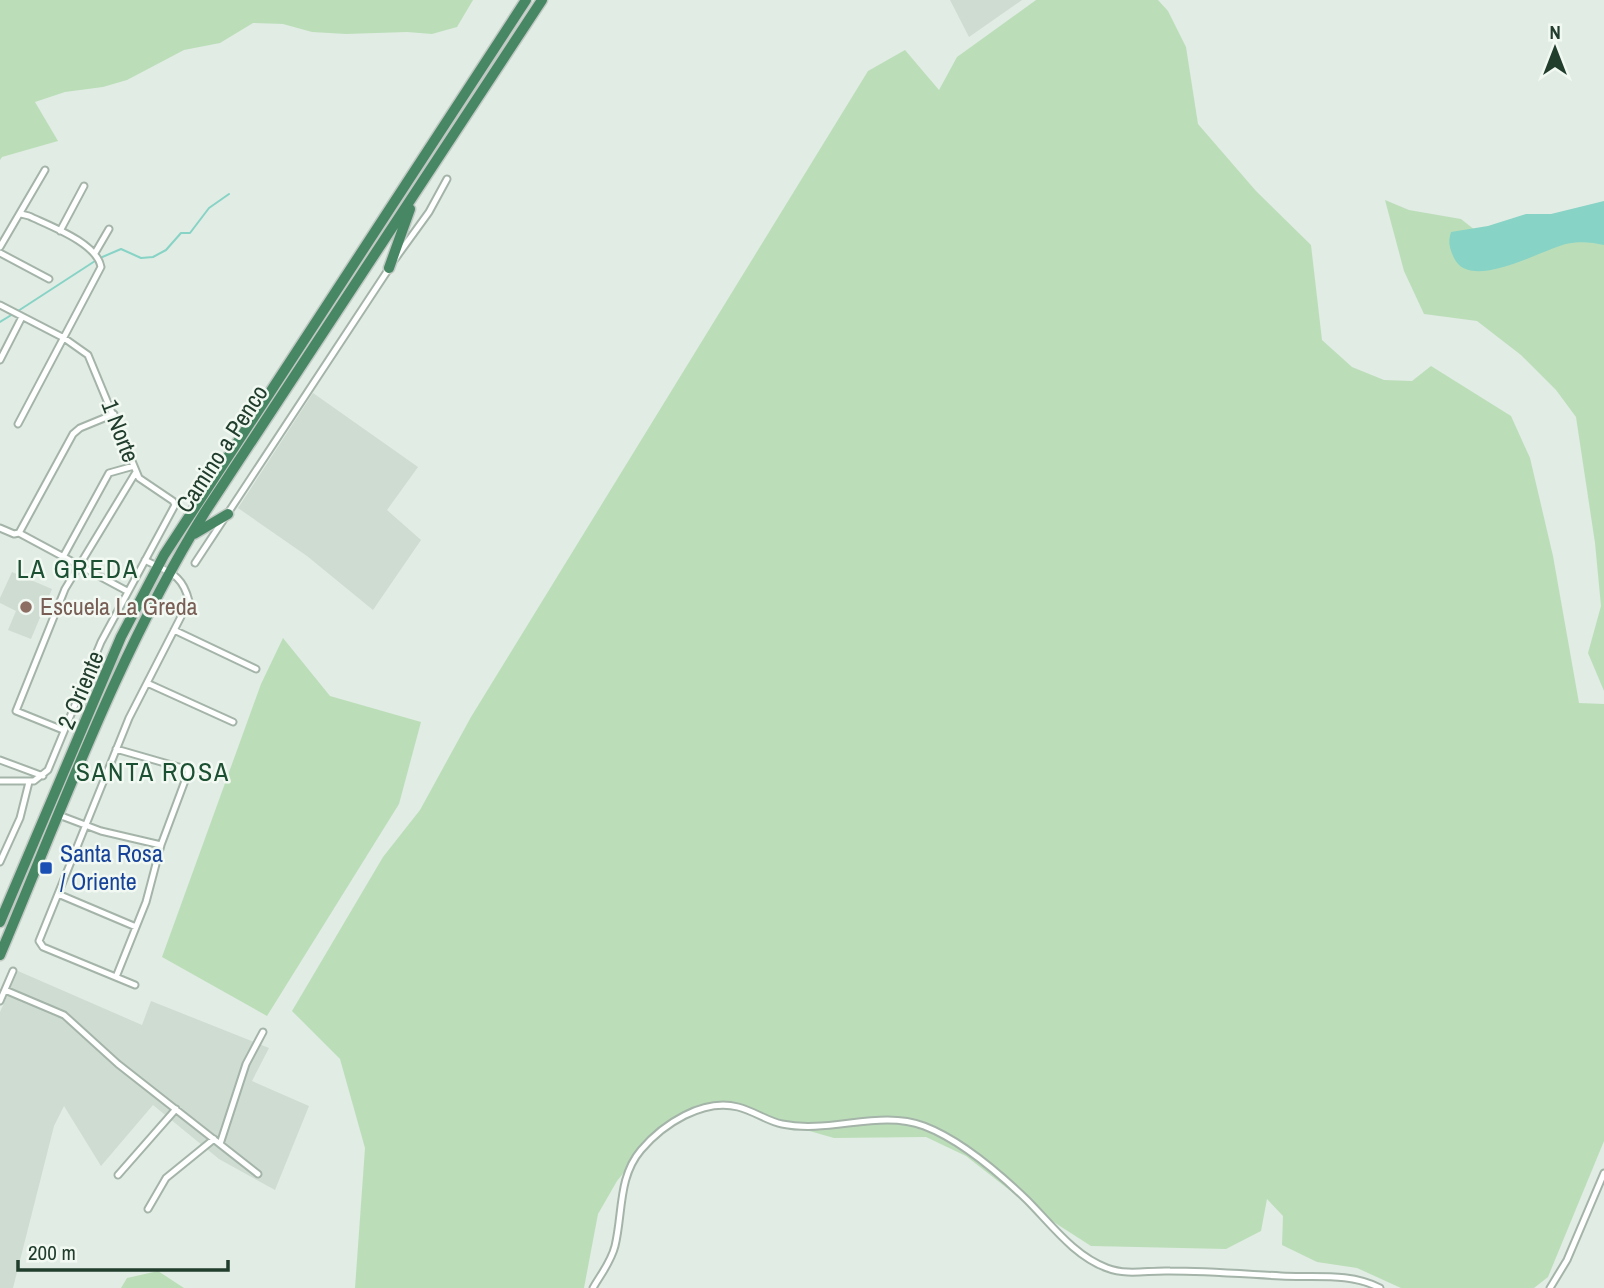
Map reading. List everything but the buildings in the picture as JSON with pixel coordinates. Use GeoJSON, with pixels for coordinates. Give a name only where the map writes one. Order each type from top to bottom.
{"type":"FeatureCollection","features":[{"type":"Feature","properties":{"kind":"highway","name":"Camino a Penco"},"geometry":{"type":"LineString","coordinates":[[0,922],[121,637],[158,567],[193,508],[526,0]]}},
{"type":"Feature","properties":{"kind":"highway","name":"Camino a Penco"},"geometry":{"type":"LineString","coordinates":[[0,955],[125,659],[169,573],[542,0]]}},
{"type":"Feature","properties":{"kind":"highway"},"geometry":{"type":"LineString","coordinates":[[389,268],[416,192]]}},
{"type":"Feature","properties":{"kind":"highway"},"geometry":{"type":"LineString","coordinates":[[191,536],[228,514]]}},
{"type":"Feature","properties":{"kind":"street"},"geometry":{"type":"LineString","coordinates":[[0,247],[45,170]]}},
{"type":"Feature","properties":{"kind":"street"},"geometry":{"type":"LineString","coordinates":[[195,563],[389,268],[429,212],[447,179]]}},
{"type":"Feature","properties":{"kind":"street"},"geometry":{"type":"LineString","coordinates":[[60,231],[84,186]]}},
{"type":"Feature","properties":{"kind":"street"},"geometry":{"type":"LineString","coordinates":[[18,424],[101,267],[96,254],[60,231],[21,214]]}},
{"type":"Feature","properties":{"kind":"street"},"geometry":{"type":"LineString","coordinates":[[96,254],[109,229]]}},
{"type":"Feature","properties":{"kind":"street"},"geometry":{"type":"LineString","coordinates":[[0,253],[49,279]]}},
{"type":"Feature","properties":{"kind":"street"},"geometry":{"type":"LineString","coordinates":[[0,305],[64,338]]}},
{"type":"Feature","properties":{"kind":"street"},"geometry":{"type":"LineString","coordinates":[[0,360],[19,316]]}},
{"type":"Feature","properties":{"kind":"street","name":"1 Norte"},"geometry":{"type":"LineString","coordinates":[[64,338],[88,355],[139,478],[173,501],[174,505]]}},
{"type":"Feature","properties":{"kind":"street"},"geometry":{"type":"LineString","coordinates":[[19,533],[75,432],[114,414]]}},
{"type":"Feature","properties":{"kind":"street"},"geometry":{"type":"LineString","coordinates":[[63,557],[109,473],[135,469]]}},
{"type":"Feature","properties":{"kind":"street"},"geometry":{"type":"LineString","coordinates":[[63,730],[16,711],[65,589],[135,469]]}},
{"type":"Feature","properties":{"kind":"street","name":"2 Oriente"},"geometry":{"type":"LineString","coordinates":[[43,776],[101,642],[174,505]]}},
{"type":"Feature","properties":{"kind":"street"},"geometry":{"type":"LineString","coordinates":[[0,528],[19,533],[128,591]]}},
{"type":"Feature","properties":{"kind":"street"},"geometry":{"type":"LineString","coordinates":[[135,985],[40,944],[116,749],[189,601],[183,582],[145,560]]}},
{"type":"Feature","properties":{"kind":"street"},"geometry":{"type":"LineString","coordinates":[[174,630],[256,669]]}},
{"type":"Feature","properties":{"kind":"street"},"geometry":{"type":"LineString","coordinates":[[147,683],[233,722]]}},
{"type":"Feature","properties":{"kind":"street"},"geometry":{"type":"LineString","coordinates":[[116,749],[189,771],[161,845],[146,902],[116,977]]}},
{"type":"Feature","properties":{"kind":"street"},"geometry":{"type":"LineString","coordinates":[[0,760],[43,776]]}},
{"type":"Feature","properties":{"kind":"street"},"geometry":{"type":"LineString","coordinates":[[0,781],[29,782],[43,776]]}},
{"type":"Feature","properties":{"kind":"street"},"geometry":{"type":"LineString","coordinates":[[0,862],[20,818],[29,782]]}},
{"type":"Feature","properties":{"kind":"street"},"geometry":{"type":"LineString","coordinates":[[47,810],[86,826],[161,845]]}},
{"type":"Feature","properties":{"kind":"street"},"geometry":{"type":"LineString","coordinates":[[58,894],[136,928]]}},
{"type":"Feature","properties":{"kind":"street"},"geometry":{"type":"LineString","coordinates":[[0,1001],[13,971]]}},
{"type":"Feature","properties":{"kind":"street"},"geometry":{"type":"LineString","coordinates":[[5,990],[61,1013],[118,1064],[258,1174]]}},
{"type":"Feature","properties":{"kind":"street"},"geometry":{"type":"LineString","coordinates":[[220,1144],[246,1064],[263,1032]]}},
{"type":"Feature","properties":{"kind":"street"},"geometry":{"type":"LineString","coordinates":[[593,1288],[612,1254],[625,1181],[637,1155],[653,1137],[678,1119],[702,1109],[722,1105],[742,1108],[769,1120],[789,1125],[829,1127],[893,1119],[929,1128],[1003,1177],[1087,1258],[1119,1272],[1169,1270],[1336,1276],[1380,1288]]}},
{"type":"Feature","properties":{"kind":"street"},"geometry":{"type":"LineString","coordinates":[[118,1175],[176,1109]]}},
{"type":"Feature","properties":{"kind":"street"},"geometry":{"type":"LineString","coordinates":[[148,1209],[166,1178],[214,1139]]}},
{"type":"Feature","properties":{"kind":"street"},"geometry":{"type":"LineString","coordinates":[[1550,1288],[1567,1260],[1604,1173]]}},
{"type":"Feature","properties":{"kind":"shaded area"},"geometry":{"type":"Polygon","coordinates":[[[950,0],[1022,0],[969,37],[950,0]]]}},
{"type":"Feature","properties":{"kind":"shaded area"},"geometry":{"type":"Polygon","coordinates":[[[313,393],[418,467],[387,510],[421,540],[373,610],[307,556],[238,508],[313,393]]]}},
{"type":"Feature","properties":{"kind":"shaded area","name":"Escuela La Greda"},"geometry":{"type":"Polygon","coordinates":[[[12,572],[52,589],[31,639],[8,630],[16,611],[0,603],[12,572]]]}},
{"type":"Feature","properties":{"kind":"shaded area"},"geometry":{"type":"Polygon","coordinates":[[[18,971],[142,1025],[151,1001],[269,1048],[252,1081],[309,1106],[275,1190],[219,1159],[153,1105],[101,1166],[64,1106],[54,1126],[13,1288],[0,1288],[0,1012],[18,971]]]}},
{"type":"Feature","properties":{"kind":"green space"},"geometry":{"type":"Polygon","coordinates":[[[0,0],[473,0],[457,27],[432,34],[312,32],[283,24],[253,23],[220,43],[184,50],[127,80],[103,87],[65,92],[35,102],[58,141],[2,157],[0,160],[0,0]]]}},
{"type":"Feature","properties":{"kind":"green space"},"geometry":{"type":"Polygon","coordinates":[[[1036,0],[1158,0],[1168,11],[1186,47],[1198,124],[1256,191],[1311,245],[1322,340],[1352,367],[1384,380],[1412,381],[1431,366],[1511,416],[1530,458],[1553,556],[1579,703],[1604,704],[1604,1141],[1548,1277],[1534,1288],[1401,1288],[1357,1268],[1317,1262],[1282,1245],[1283,1216],[1267,1199],[1261,1231],[1226,1249],[1091,1246],[1035,1210],[966,1156],[926,1137],[834,1138],[725,1107],[703,1109],[665,1129],[643,1149],[617,1181],[598,1214],[584,1288],[355,1288],[365,1148],[340,1059],[292,1011],[383,857],[420,810],[471,717],[868,71],[905,50],[939,90],[957,57],[1036,0]]]}},
{"type":"Feature","properties":{"kind":"green space"},"geometry":{"type":"Polygon","coordinates":[[[1385,200],[1409,210],[1461,219],[1485,238],[1604,237],[1604,691],[1588,653],[1601,606],[1595,543],[1576,417],[1556,390],[1521,355],[1477,321],[1424,314],[1404,271],[1385,200]]]}},
{"type":"Feature","properties":{"kind":"green space"},"geometry":{"type":"Polygon","coordinates":[[[283,638],[330,696],[421,722],[399,804],[267,1016],[162,957],[261,684],[283,638]]]}},
{"type":"Feature","properties":{"kind":"green space"},"geometry":{"type":"Polygon","coordinates":[[[158,1271],[184,1288],[121,1288],[127,1278],[158,1271]]]}},
{"type":"Feature","properties":{"kind":"water"},"geometry":{"type":"Polygon","coordinates":[[[1604,201],[1604,245],[1571,243],[1507,266],[1475,271],[1462,267],[1451,251],[1451,232],[1488,226],[1526,214],[1551,214],[1604,201]]]}},
{"type":"Feature","properties":{"kind":"waterway"},"geometry":{"type":"LineString","coordinates":[[100,258],[121,249],[141,258],[153,257],[166,250],[181,233],[190,233],[209,208],[229,194]]}},
{"type":"Feature","properties":{"kind":"waterway"},"geometry":{"type":"LineString","coordinates":[[18,311],[95,261]]}},
{"type":"Feature","properties":{"kind":"waterway"},"geometry":{"type":"LineString","coordinates":[[0,322],[13,314]]}},
{"type":"Feature","properties":{"kind":"place","name":"Escuela La Greda"},"geometry":{"type":"Point","coordinates":[26,607]}},
{"type":"Feature","properties":{"kind":"place","name":"Santa Rosa / Oriente"},"geometry":{"type":"Point","coordinates":[46,868]}},
{"type":"Feature","properties":{"kind":"district","name":"LA GREDA"},"geometry":{"type":"Point","coordinates":[78,569]}},
{"type":"Feature","properties":{"kind":"district","name":"SANTA ROSA"},"geometry":{"type":"Point","coordinates":[153,772]}}]}
